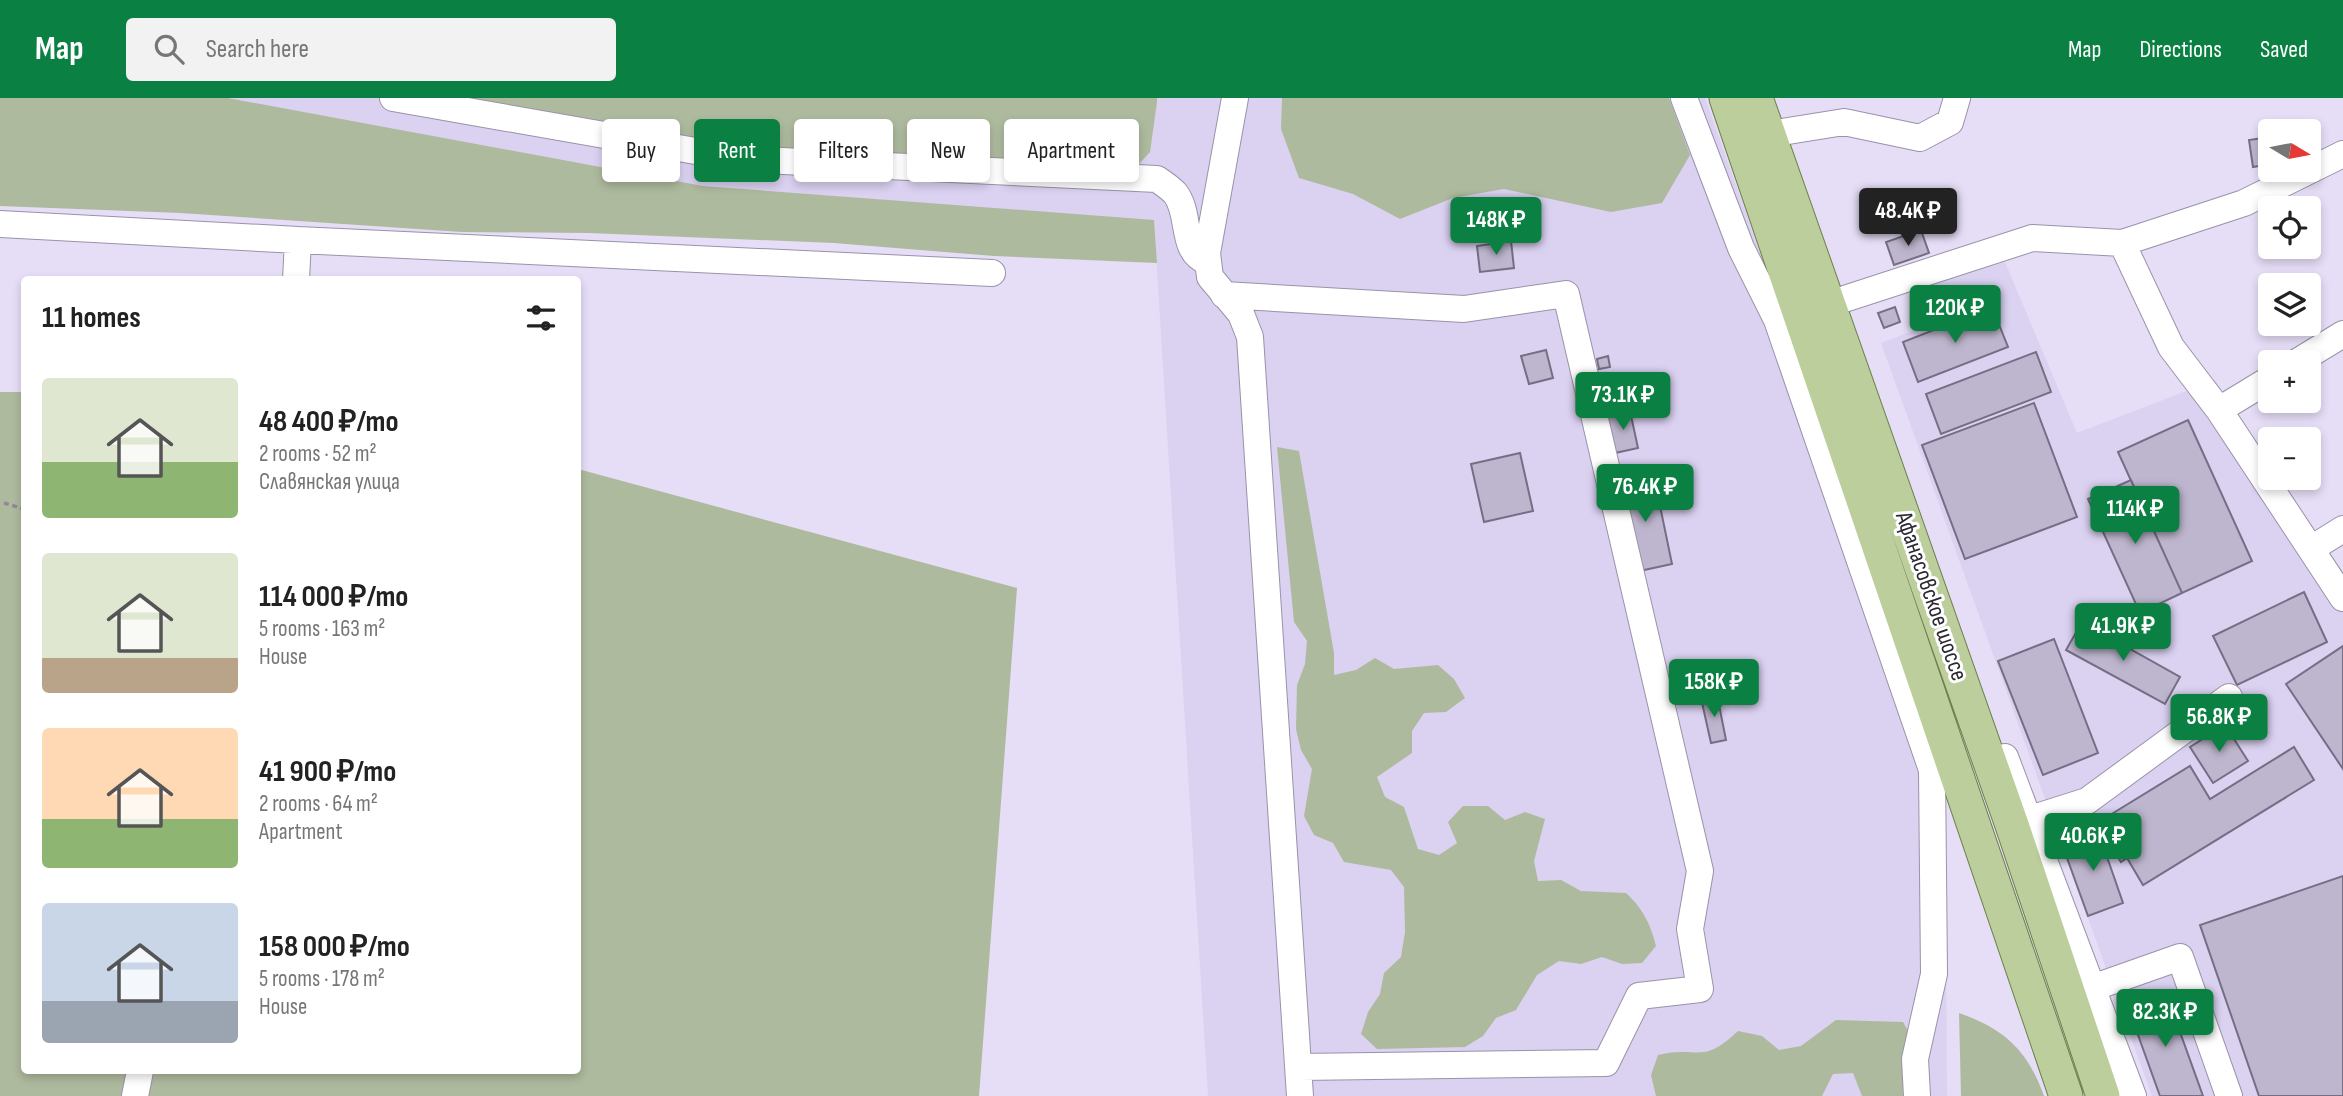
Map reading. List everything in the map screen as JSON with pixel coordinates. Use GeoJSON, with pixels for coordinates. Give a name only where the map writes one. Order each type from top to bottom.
{"type":"FeatureCollection","features":[{"type":"Feature","properties":{"kind":"main road","name":"Афанасовское шоссе"},"geometry":{"type":"LineString","coordinates":[[1726,98],[2066,1096]]}},
{"type":"Feature","properties":{"kind":"main road","name":"Афанасовское шоссе"},"geometry":{"type":"LineString","coordinates":[[1756,98],[2081,992],[2103,1096]]}},
{"type":"Feature","properties":{"kind":"street"},"geometry":{"type":"LineString","coordinates":[[393,98],[741,159],[1157,178],[1176,194],[1191,248],[1199,258],[1208,262]]}},
{"type":"Feature","properties":{"kind":"street"},"geometry":{"type":"LineString","coordinates":[[1224,295],[1464,309],[1566,294],[1700,871],[1690,929],[1700,989],[1639,996],[1606,1063],[1297,1087],[1250,337],[1241,314],[1224,295],[1210,277],[1208,262],[1235,98]]}},
{"type":"Feature","properties":{"kind":"street"},"geometry":{"type":"LineString","coordinates":[[1684,98],[1741,248],[1777,320],[1932,770],[1934,974],[1915,1059],[1917,1096]]}},
{"type":"Feature","properties":{"kind":"street"},"geometry":{"type":"LineString","coordinates":[[1769,134],[1844,122],[1920,138],[1950,121],[1957,98]]}},
{"type":"Feature","properties":{"kind":"street"},"geometry":{"type":"LineString","coordinates":[[1829,304],[2032,238],[2122,243],[2244,203],[2343,154]]}},
{"type":"Feature","properties":{"kind":"street"},"geometry":{"type":"LineString","coordinates":[[0,224],[992,273]]}},
{"type":"Feature","properties":{"kind":"street"},"geometry":{"type":"LineString","coordinates":[[296,276],[298,240]]}},
{"type":"Feature","properties":{"kind":"street"},"geometry":{"type":"LineString","coordinates":[[2122,243],[2171,347],[2219,410],[2343,598]]}},
{"type":"Feature","properties":{"kind":"street"},"geometry":{"type":"LineString","coordinates":[[2317,350],[2343,334]]}},
{"type":"Feature","properties":{"kind":"street"},"geometry":{"type":"LineString","coordinates":[[2219,410],[2258,386]]}},
{"type":"Feature","properties":{"kind":"street"},"geometry":{"type":"LineString","coordinates":[[2311,549],[2343,529]]}},
{"type":"Feature","properties":{"kind":"street"},"geometry":{"type":"LineString","coordinates":[[1970,666],[2020,822],[2087,801],[2229,697]]}},
{"type":"Feature","properties":{"kind":"street"},"geometry":{"type":"LineString","coordinates":[[2133,1096],[2081,992],[2180,957],[2229,1096]]}},
{"type":"Feature","properties":{"kind":"street"},"geometry":{"type":"LineString","coordinates":[[135,1096],[139,1074]]}},
{"type":"Feature","properties":{"kind":"path"},"geometry":{"type":"LineString","coordinates":[[4,503],[21,508]]}},
{"type":"Feature","properties":{"kind":"shaded area"},"geometry":{"type":"Polygon","coordinates":[[[228,98],[1705,98],[1945,772],[1947,1096],[1208,1096],[1154,221],[703,186],[680,182],[680,119],[602,119],[602,167],[228,98]]]}},
{"type":"Feature","properties":{"kind":"shaded area"},"geometry":{"type":"Polygon","coordinates":[[[2005,262],[2077,433],[2215,380],[2258,446],[2258,490],[2287,490],[2343,576],[2343,1096],[2152,1096],[1881,343],[1944,319],[1929,282],[2005,262]]]}},
{"type":"Feature","properties":{"kind":"green space"},"geometry":{"type":"Polygon","coordinates":[[[0,98],[228,98],[602,167],[602,182],[680,182],[703,186],[1154,220],[1157,263],[994,256],[834,243],[589,233],[462,232],[180,213],[0,206],[0,98]]]}},
{"type":"Feature","properties":{"kind":"green space"},"geometry":{"type":"Polygon","coordinates":[[[459,98],[1157,98],[1150,152],[1139,164],[1139,119],[1004,119],[1004,181],[990,179],[990,119],[907,119],[907,172],[893,171],[893,119],[794,119],[794,163],[780,161],[780,119],[694,119],[694,144],[680,141],[680,119],[602,119],[602,126],[459,98]]]}},
{"type":"Feature","properties":{"kind":"green space"},"geometry":{"type":"Polygon","coordinates":[[[1282,98],[1669,98],[1690,155],[1662,203],[1611,212],[1504,189],[1453,198],[1400,219],[1353,194],[1299,178],[1281,129],[1282,98]]]}},
{"type":"Feature","properties":{"kind":"green space"},"geometry":{"type":"Polygon","coordinates":[[[1021,182],[1122,182],[1115,190],[1021,182]]]}},
{"type":"Feature","properties":{"kind":"green space"},"geometry":{"type":"Polygon","coordinates":[[[0,392],[21,392],[21,1074],[581,1074],[581,470],[1017,588],[979,1096],[0,1096],[0,392]]]}},
{"type":"Feature","properties":{"kind":"green space"},"geometry":{"type":"Polygon","coordinates":[[[1277,447],[1299,451],[1334,653],[1334,675],[1356,670],[1375,658],[1394,669],[1438,665],[1454,679],[1465,698],[1446,712],[1424,713],[1412,731],[1412,753],[1377,777],[1385,797],[1404,807],[1418,849],[1439,855],[1457,843],[1448,822],[1463,806],[1488,806],[1505,820],[1525,812],[1545,819],[1534,861],[1538,881],[1561,880],[1581,891],[1626,893],[1645,917],[1656,946],[1642,963],[1622,964],[1602,957],[1581,964],[1559,961],[1537,975],[1516,1010],[1496,1018],[1483,1036],[1465,1047],[1377,1049],[1361,1034],[1368,1012],[1380,994],[1384,973],[1401,957],[1405,932],[1404,887],[1391,870],[1344,862],[1333,843],[1314,835],[1304,816],[1312,769],[1301,750],[1296,729],[1297,685],[1305,664],[1307,641],[1294,622],[1277,447]]]}},
{"type":"Feature","properties":{"kind":"green space"},"geometry":{"type":"Polygon","coordinates":[[[1959,1013],[1989,1026],[2013,1044],[2030,1066],[2044,1096],[1961,1096],[1959,1013]]]}},
{"type":"Feature","properties":{"kind":"green space"},"geometry":{"type":"Polygon","coordinates":[[[1836,1020],[1903,1022],[1914,1041],[1906,1096],[1862,1096],[1853,1073],[1833,1074],[1822,1096],[1656,1096],[1651,1075],[1658,1055],[1708,1051],[1726,1042],[1738,1031],[1762,1036],[1779,1050],[1801,1046],[1836,1020]]]}},
{"type":"Feature","properties":{"kind":"building"},"geometry":{"type":"Polygon","coordinates":[[[2258,139],[2258,166],[2253,167],[2249,140],[2258,139]]]}},
{"type":"Feature","properties":{"kind":"building"},"geometry":{"type":"Polygon","coordinates":[[[1921,230],[1929,253],[1894,265],[1886,242],[1921,230]]]}},
{"type":"Feature","properties":{"kind":"building"},"geometry":{"type":"Polygon","coordinates":[[[1511,241],[1514,268],[1480,272],[1477,246],[1511,241]]]}},
{"type":"Feature","properties":{"kind":"building"},"geometry":{"type":"Polygon","coordinates":[[[1895,307],[1900,322],[1884,328],[1878,313],[1895,307]]]}},
{"type":"Feature","properties":{"kind":"building"},"geometry":{"type":"Polygon","coordinates":[[[1992,307],[2008,347],[1918,382],[1903,342],[1992,307]]]}},
{"type":"Feature","properties":{"kind":"building"},"geometry":{"type":"Polygon","coordinates":[[[1546,350],[1553,378],[1529,384],[1521,356],[1546,350]]]}},
{"type":"Feature","properties":{"kind":"building"},"geometry":{"type":"Polygon","coordinates":[[[2036,352],[2051,392],[1941,434],[1926,394],[2036,352]]]}},
{"type":"Feature","properties":{"kind":"building"},"geometry":{"type":"Polygon","coordinates":[[[1608,356],[1610,367],[1599,369],[1597,359],[1608,356]]]}},
{"type":"Feature","properties":{"kind":"building"},"geometry":{"type":"Polygon","coordinates":[[[2034,403],[2077,517],[1965,559],[1922,445],[2034,403]]]}},
{"type":"Feature","properties":{"kind":"building"},"geometry":{"type":"Polygon","coordinates":[[[1630,411],[1638,448],[1615,453],[1607,416],[1630,411]]]}},
{"type":"Feature","properties":{"kind":"building"},"geometry":{"type":"Polygon","coordinates":[[[2188,420],[2252,561],[2182,593],[2118,452],[2188,420]]]}},
{"type":"Feature","properties":{"kind":"building"},"geometry":{"type":"Polygon","coordinates":[[[1520,453],[1533,511],[1484,522],[1471,464],[1520,453]]]}},
{"type":"Feature","properties":{"kind":"building"},"geometry":{"type":"Polygon","coordinates":[[[1653,472],[1672,564],[1635,572],[1621,505],[1628,504],[1623,479],[1653,472]]]}},
{"type":"Feature","properties":{"kind":"building"},"geometry":{"type":"Polygon","coordinates":[[[2131,480],[2182,593],[2140,613],[2088,499],[2131,480]]]}},
{"type":"Feature","properties":{"kind":"building"},"geometry":{"type":"Polygon","coordinates":[[[2304,592],[2327,642],[2237,685],[2213,636],[2304,592]]]}},
{"type":"Feature","properties":{"kind":"building"},"geometry":{"type":"Polygon","coordinates":[[[2082,622],[2180,677],[2165,704],[2066,650],[2082,622]]]}},
{"type":"Feature","properties":{"kind":"building"},"geometry":{"type":"Polygon","coordinates":[[[2054,639],[2098,753],[2043,775],[1998,661],[2054,639]]]}},
{"type":"Feature","properties":{"kind":"building"},"geometry":{"type":"Polygon","coordinates":[[[2343,646],[2343,769],[2286,684],[2343,646]]]}},
{"type":"Feature","properties":{"kind":"building"},"geometry":{"type":"Polygon","coordinates":[[[1717,695],[1726,740],[1711,743],[1701,698],[1717,695]]]}},
{"type":"Feature","properties":{"kind":"building"},"geometry":{"type":"Polygon","coordinates":[[[2225,725],[2248,761],[2213,783],[2190,747],[2225,725]]]}},
{"type":"Feature","properties":{"kind":"building"},"geometry":{"type":"Polygon","coordinates":[[[2294,747],[2314,780],[2143,885],[2127,858],[2121,862],[2097,823],[2190,766],[2210,799],[2294,747]]]}},
{"type":"Feature","properties":{"kind":"building"},"geometry":{"type":"Polygon","coordinates":[[[2098,831],[2123,903],[2088,916],[2062,844],[2098,831]]]}},
{"type":"Feature","properties":{"kind":"building"},"geometry":{"type":"Polygon","coordinates":[[[2343,876],[2343,1096],[2259,1096],[2200,925],[2343,876]]]}},
{"type":"Feature","properties":{"kind":"building"},"geometry":{"type":"Polygon","coordinates":[[[2167,996],[2203,1096],[2160,1096],[2129,1010],[2167,996]]]}}]}
